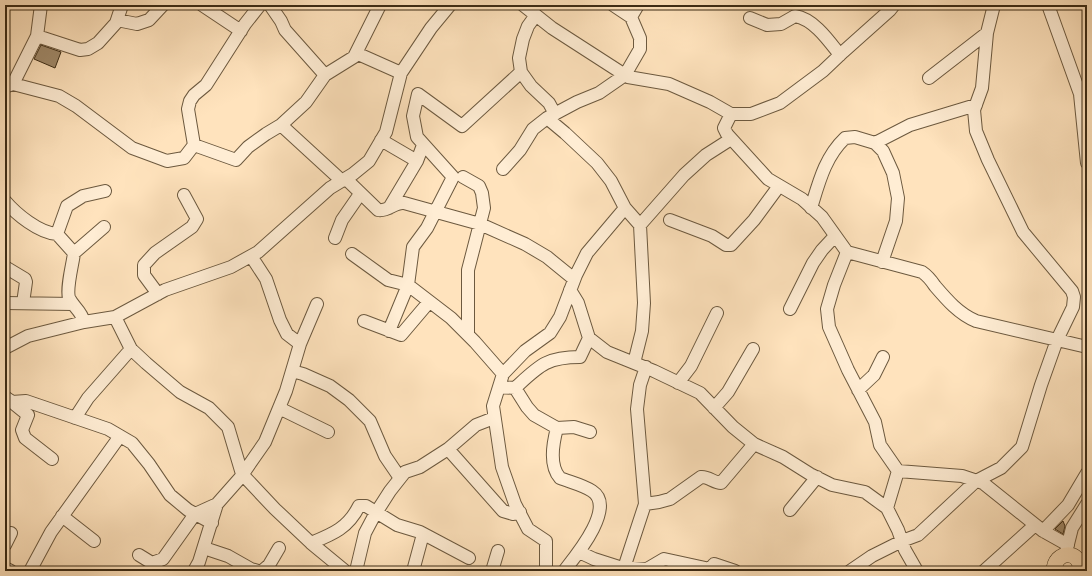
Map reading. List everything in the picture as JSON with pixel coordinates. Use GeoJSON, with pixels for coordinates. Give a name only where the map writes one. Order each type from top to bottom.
{"type":"FeatureCollection","features":[{"type":"Feature","properties":{"kind":"main road"},"geometry":{"type":"LineString","coordinates":[[1054,571],[1056,560],[1067,550],[1071,555],[1076,557],[1083,566]]}},
{"type":"Feature","properties":{"kind":"street"},"geometry":{"type":"LineString","coordinates":[[41,5],[36,36],[9,86],[59,96],[76,106],[132,148],[167,161],[184,158],[194,145],[188,109],[190,101],[194,95],[206,85],[241,31],[260,5]]}},
{"type":"Feature","properties":{"kind":"street"},"geometry":{"type":"LineString","coordinates":[[36,36],[80,50],[88,49],[98,43],[116,23],[122,5]]}},
{"type":"Feature","properties":{"kind":"street"},"geometry":{"type":"LineString","coordinates":[[117,20],[138,24],[149,20],[163,5]]}},
{"type":"Feature","properties":{"kind":"street"},"geometry":{"type":"LineString","coordinates":[[202,5],[241,31]]}},
{"type":"Feature","properties":{"kind":"street"},"geometry":{"type":"LineString","coordinates":[[270,5],[281,21],[285,30],[325,75]]}},
{"type":"Feature","properties":{"kind":"street"},"geometry":{"type":"LineString","coordinates":[[194,145],[236,160],[248,147],[281,125],[306,102],[325,75],[354,57],[380,5]]}},
{"type":"Feature","properties":{"kind":"street"},"geometry":{"type":"LineString","coordinates":[[5,348],[28,336],[84,322],[115,317],[165,290],[231,267],[258,252],[330,188],[354,174],[369,161],[386,132],[401,73],[431,28],[450,5]]}},
{"type":"Feature","properties":{"kind":"street"},"geometry":{"type":"LineString","coordinates":[[523,5],[552,28],[628,77],[669,84],[710,102],[731,114],[751,114],[780,103],[823,71],[894,5]]}},
{"type":"Feature","properties":{"kind":"street"},"geometry":{"type":"LineString","coordinates":[[503,169],[520,150],[533,129],[551,116],[577,102],[599,93],[626,75],[640,49],[640,38],[631,17],[613,5]]}},
{"type":"Feature","properties":{"kind":"street"},"geometry":{"type":"LineString","coordinates":[[631,17],[638,5]]}},
{"type":"Feature","properties":{"kind":"street"},"geometry":{"type":"LineString","coordinates":[[850,571],[872,556],[918,535],[976,481],[1001,468],[1022,447],[1041,385],[1057,340],[1073,307],[1074,297],[1072,291],[1023,232],[988,160],[976,131],[974,110],[982,88],[987,33],[994,5]]}},
{"type":"Feature","properties":{"kind":"street"},"geometry":{"type":"LineString","coordinates":[[1048,5],[1083,91],[1087,163]]}},
{"type":"Feature","properties":{"kind":"street"},"geometry":{"type":"LineString","coordinates":[[536,15],[528,26],[523,39],[519,58],[521,72],[531,86],[549,103],[551,116],[565,133],[597,163],[611,181],[625,208],[640,225],[644,303],[642,331],[634,363]]}},
{"type":"Feature","properties":{"kind":"street"},"geometry":{"type":"LineString","coordinates":[[750,18],[767,25],[781,24],[795,16],[803,18],[824,34],[840,55]]}},
{"type":"Feature","properties":{"kind":"street"},"geometry":{"type":"LineString","coordinates":[[929,78],[987,33]]}},
{"type":"Feature","properties":{"kind":"street"},"geometry":{"type":"LineString","coordinates":[[356,53],[401,73]]}},
{"type":"Feature","properties":{"kind":"street"},"geometry":{"type":"LineString","coordinates":[[389,331],[408,285],[413,247],[427,228],[452,177],[417,137],[413,116],[418,94],[462,126],[521,72]]}},
{"type":"Feature","properties":{"kind":"street"},"geometry":{"type":"LineString","coordinates":[[875,143],[910,125],[976,104]]}},
{"type":"Feature","properties":{"kind":"street"},"geometry":{"type":"LineString","coordinates":[[731,114],[724,128],[731,139],[768,179],[802,199],[822,217],[847,252],[922,272],[929,277],[957,310],[967,317],[1087,347]]}},
{"type":"Feature","properties":{"kind":"street"},"geometry":{"type":"LineString","coordinates":[[281,125],[378,210],[381,211],[399,203],[480,224],[525,244],[547,257],[572,285],[589,338],[606,352],[646,367],[700,393],[732,426],[754,444],[783,456],[832,485],[865,492],[887,508],[917,571]]}},
{"type":"Feature","properties":{"kind":"street"},"geometry":{"type":"LineString","coordinates":[[811,208],[822,172],[836,146],[844,138],[855,137],[875,143],[883,151],[893,173],[898,198],[896,221],[882,262]]}},
{"type":"Feature","properties":{"kind":"street"},"geometry":{"type":"LineString","coordinates":[[640,225],[684,175],[706,155],[731,139]]}},
{"type":"Feature","properties":{"kind":"street"},"geometry":{"type":"LineString","coordinates":[[381,140],[417,161]]}},
{"type":"Feature","properties":{"kind":"street"},"geometry":{"type":"LineString","coordinates":[[389,208],[417,161],[423,145]]}},
{"type":"Feature","properties":{"kind":"street"},"geometry":{"type":"LineString","coordinates":[[463,176],[478,186],[482,193],[484,208],[468,270],[468,334]]}},
{"type":"Feature","properties":{"kind":"street"},"geometry":{"type":"LineString","coordinates":[[670,220],[712,236],[726,245],[731,245],[754,220],[779,186]]}},
{"type":"Feature","properties":{"kind":"street"},"geometry":{"type":"LineString","coordinates":[[57,234],[67,206],[83,196],[105,191]]}},
{"type":"Feature","properties":{"kind":"street"},"geometry":{"type":"LineString","coordinates":[[335,238],[342,220],[360,194]]}},
{"type":"Feature","properties":{"kind":"street"},"geometry":{"type":"LineString","coordinates":[[158,294],[144,275],[144,265],[154,253],[192,227],[197,219],[184,195]]}},
{"type":"Feature","properties":{"kind":"street"},"geometry":{"type":"LineString","coordinates":[[5,201],[21,217],[46,232],[57,234],[74,253]]}},
{"type":"Feature","properties":{"kind":"street"},"geometry":{"type":"LineString","coordinates":[[546,571],[546,541],[528,529],[502,467],[493,406],[503,374],[525,350],[550,333],[560,317],[572,285],[587,253],[625,208]]}},
{"type":"Feature","properties":{"kind":"street"},"geometry":{"type":"LineString","coordinates":[[84,322],[82,314],[73,304],[69,296],[68,289],[74,253],[104,227]]}},
{"type":"Feature","properties":{"kind":"street"},"geometry":{"type":"LineString","coordinates":[[790,309],[813,263],[836,236]]}},
{"type":"Feature","properties":{"kind":"street"},"geometry":{"type":"LineString","coordinates":[[847,252],[834,285],[827,309],[829,327],[858,390],[876,422],[880,445],[898,471]]}},
{"type":"Feature","properties":{"kind":"street"},"geometry":{"type":"LineString","coordinates":[[352,254],[388,280],[408,285],[451,318],[468,334],[503,374]]}},
{"type":"Feature","properties":{"kind":"street"},"geometry":{"type":"LineString","coordinates":[[251,256],[266,279],[280,320],[287,334],[300,344]]}},
{"type":"Feature","properties":{"kind":"street"},"geometry":{"type":"LineString","coordinates":[[5,267],[26,282],[23,303]]}},
{"type":"Feature","properties":{"kind":"street"},"geometry":{"type":"LineString","coordinates":[[364,321],[401,335],[429,302]]}},
{"type":"Feature","properties":{"kind":"street"},"geometry":{"type":"LineString","coordinates":[[5,303],[73,304]]}},
{"type":"Feature","properties":{"kind":"street"},"geometry":{"type":"LineString","coordinates":[[194,571],[200,562],[217,504],[242,474],[265,442],[286,391],[300,344],[317,304]]}},
{"type":"Feature","properties":{"kind":"street"},"geometry":{"type":"LineString","coordinates":[[678,383],[691,366],[717,313]]}},
{"type":"Feature","properties":{"kind":"street"},"geometry":{"type":"LineString","coordinates":[[115,317],[131,349],[180,392],[209,408],[228,427],[242,474],[275,509],[311,543],[345,571]]}},
{"type":"Feature","properties":{"kind":"street"},"geometry":{"type":"LineString","coordinates":[[499,387],[515,388],[536,369],[550,360],[566,357],[580,357],[589,338]]}},
{"type":"Feature","properties":{"kind":"street"},"geometry":{"type":"LineString","coordinates":[[75,418],[88,398],[131,349]]}},
{"type":"Feature","properties":{"kind":"street"},"geometry":{"type":"LineString","coordinates":[[714,408],[728,392],[753,349]]}},
{"type":"Feature","properties":{"kind":"street"},"geometry":{"type":"LineString","coordinates":[[858,390],[874,375],[883,357]]}},
{"type":"Feature","properties":{"kind":"street"},"geometry":{"type":"LineString","coordinates":[[624,568],[645,504],[637,409],[640,385],[646,367]]}},
{"type":"Feature","properties":{"kind":"street"},"geometry":{"type":"LineString","coordinates":[[292,372],[303,374],[330,386],[348,400],[370,421],[385,456],[400,478]]}},
{"type":"Feature","properties":{"kind":"street"},"geometry":{"type":"LineString","coordinates":[[515,388],[527,408],[534,415],[557,428],[574,427],[590,432]]}},
{"type":"Feature","properties":{"kind":"street"},"geometry":{"type":"LineString","coordinates":[[8,399],[26,401],[108,429],[132,443],[149,464],[170,495],[188,510],[212,523]]}},
{"type":"Feature","properties":{"kind":"street"},"geometry":{"type":"LineString","coordinates":[[8,399],[28,415],[22,430],[25,438],[52,460]]}},
{"type":"Feature","properties":{"kind":"street"},"geometry":{"type":"LineString","coordinates":[[279,408],[328,432]]}},
{"type":"Feature","properties":{"kind":"street"},"geometry":{"type":"LineString","coordinates":[[356,571],[365,533],[376,512],[405,472],[420,467],[448,449],[476,425],[494,418]]}},
{"type":"Feature","properties":{"kind":"street"},"geometry":{"type":"LineString","coordinates":[[557,428],[553,443],[554,465],[557,474],[560,478],[593,491],[598,497],[600,504],[593,531],[564,571]]}},
{"type":"Feature","properties":{"kind":"street"},"geometry":{"type":"LineString","coordinates":[[30,571],[51,532],[120,436]]}},
{"type":"Feature","properties":{"kind":"street"},"geometry":{"type":"LineString","coordinates":[[645,504],[670,499],[700,477],[721,483],[754,444]]}},
{"type":"Feature","properties":{"kind":"street"},"geometry":{"type":"LineString","coordinates":[[448,449],[503,511],[513,514],[520,512]]}},
{"type":"Feature","properties":{"kind":"street"},"geometry":{"type":"LineString","coordinates":[[898,471],[962,476],[983,483],[1067,550],[1072,528],[1087,504]]}},
{"type":"Feature","properties":{"kind":"street"},"geometry":{"type":"LineString","coordinates":[[887,508],[898,471]]}},
{"type":"Feature","properties":{"kind":"street"},"geometry":{"type":"LineString","coordinates":[[984,571],[1068,505],[1087,473]]}},
{"type":"Feature","properties":{"kind":"street"},"geometry":{"type":"LineString","coordinates":[[790,510],[817,477]]}},
{"type":"Feature","properties":{"kind":"street"},"geometry":{"type":"LineString","coordinates":[[139,555],[152,563],[163,559],[195,514],[217,504]]}},
{"type":"Feature","properties":{"kind":"street"},"geometry":{"type":"LineString","coordinates":[[311,543],[332,535],[344,527],[355,515],[359,506],[366,506],[397,525],[423,534],[469,558]]}},
{"type":"Feature","properties":{"kind":"street"},"geometry":{"type":"LineString","coordinates":[[62,516],[94,541]]}},
{"type":"Feature","properties":{"kind":"street"},"geometry":{"type":"LineString","coordinates":[[5,545],[12,533]]}},
{"type":"Feature","properties":{"kind":"street"},"geometry":{"type":"LineString","coordinates":[[413,571],[423,534]]}},
{"type":"Feature","properties":{"kind":"street"},"geometry":{"type":"LineString","coordinates":[[204,548],[228,556],[258,571]]}},
{"type":"Feature","properties":{"kind":"street"},"geometry":{"type":"LineString","coordinates":[[262,571],[269,565],[279,548]]}},
{"type":"Feature","properties":{"kind":"street"},"geometry":{"type":"LineString","coordinates":[[492,571],[498,551]]}},
{"type":"Feature","properties":{"kind":"street"},"geometry":{"type":"LineString","coordinates":[[579,552],[594,559],[624,568],[647,570],[664,560],[710,569],[714,564],[735,571]]}},
{"type":"Feature","properties":{"kind":"street"},"geometry":{"type":"LineString","coordinates":[[5,568],[11,571]]}},
{"type":"Feature","properties":{"kind":"building"},"geometry":{"type":"Polygon","coordinates":[[[41,45],[61,52],[55,68],[34,59],[41,45]]]}},
{"type":"Feature","properties":{"kind":"building"},"geometry":{"type":"Polygon","coordinates":[[[1063,521],[1065,526],[1063,534],[1055,529],[1063,521]]]}}]}
